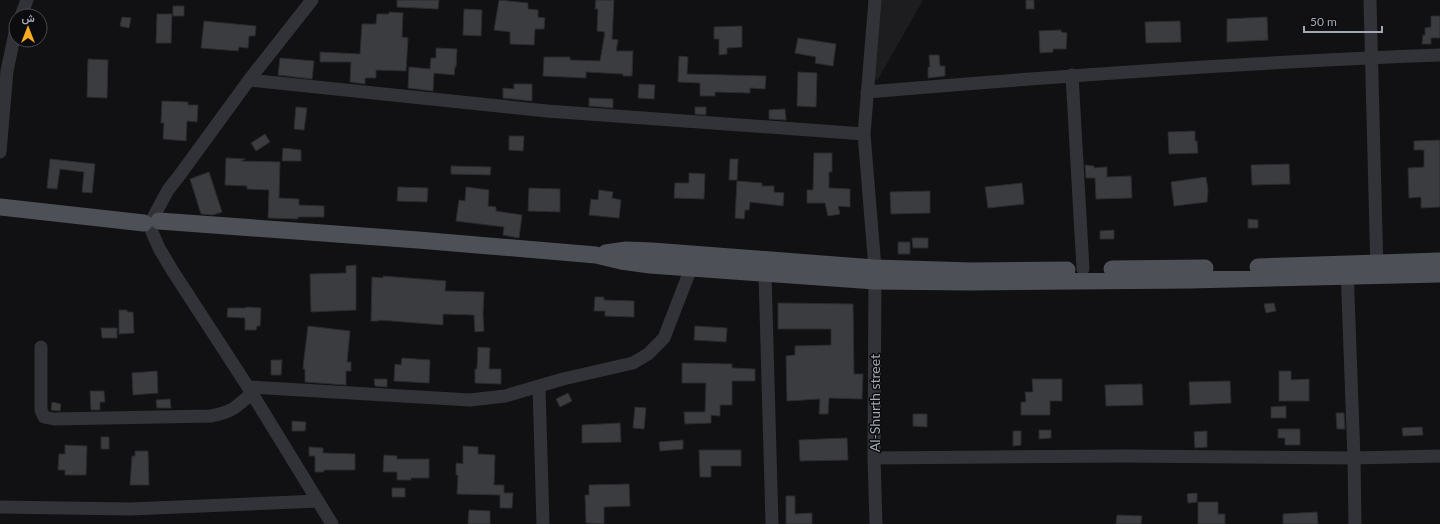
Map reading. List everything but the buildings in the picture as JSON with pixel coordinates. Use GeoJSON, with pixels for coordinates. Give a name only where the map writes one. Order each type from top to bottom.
{"type":"FeatureCollection","features":[{"type":"Feature","properties":{"kind":"main road"},"geometry":{"type":"LineString","coordinates":[[0,207],[152,223],[410,239],[596,255],[636,264],[765,274],[875,275],[1023,282],[1347,270]]}},
{"type":"Feature","properties":{"kind":"main road"},"geometry":{"type":"LineString","coordinates":[[596,255],[626,250],[646,251],[875,275],[971,271],[1213,268],[1377,270],[1440,274]]}},
{"type":"Feature","properties":{"kind":"main road"},"geometry":{"type":"LineString","coordinates":[[1377,270],[1440,261]]}},
{"type":"Feature","properties":{"kind":"street"},"geometry":{"type":"LineString","coordinates":[[312,0],[249,80],[172,186],[152,223],[159,248],[172,270],[250,390],[332,524]]}},
{"type":"Feature","properties":{"kind":"street","name":"Al-Shurth street"},"geometry":{"type":"LineString","coordinates":[[875,0],[864,134],[875,275],[874,458],[876,524]]}},
{"type":"Feature","properties":{"kind":"street"},"geometry":{"type":"LineString","coordinates":[[1370,0],[1377,270]]}},
{"type":"Feature","properties":{"kind":"street"},"geometry":{"type":"LineString","coordinates":[[0,152],[8,71],[12,48]]}},
{"type":"Feature","properties":{"kind":"street"},"geometry":{"type":"LineString","coordinates":[[867,92],[1072,75],[1440,55]]}},
{"type":"Feature","properties":{"kind":"street"},"geometry":{"type":"LineString","coordinates":[[1072,75],[1083,269]]}},
{"type":"Feature","properties":{"kind":"street"},"geometry":{"type":"LineString","coordinates":[[249,80],[547,111],[864,134]]}},
{"type":"Feature","properties":{"kind":"street"},"geometry":{"type":"LineString","coordinates":[[250,390],[470,400],[505,396],[563,379],[633,363],[648,354],[664,338],[691,268]]}},
{"type":"Feature","properties":{"kind":"street"},"geometry":{"type":"LineString","coordinates":[[1347,270],[1355,524]]}},
{"type":"Feature","properties":{"kind":"street"},"geometry":{"type":"LineString","coordinates":[[765,274],[772,524]]}},
{"type":"Feature","properties":{"kind":"street"},"geometry":{"type":"LineString","coordinates":[[40,346],[41,410],[44,418],[211,416],[226,414],[237,407],[250,390]]}},
{"type":"Feature","properties":{"kind":"street"},"geometry":{"type":"LineString","coordinates":[[539,386],[543,524]]}},
{"type":"Feature","properties":{"kind":"street"},"geometry":{"type":"LineString","coordinates":[[874,458],[1122,456],[1354,458],[1440,456]]}},
{"type":"Feature","properties":{"kind":"street"},"geometry":{"type":"LineString","coordinates":[[0,507],[130,509],[318,501]]}},
{"type":"Feature","properties":{"kind":"shaded area"},"geometry":{"type":"Polygon","coordinates":[[[876,0],[923,0],[877,81],[868,70],[876,0]]]}}]}
